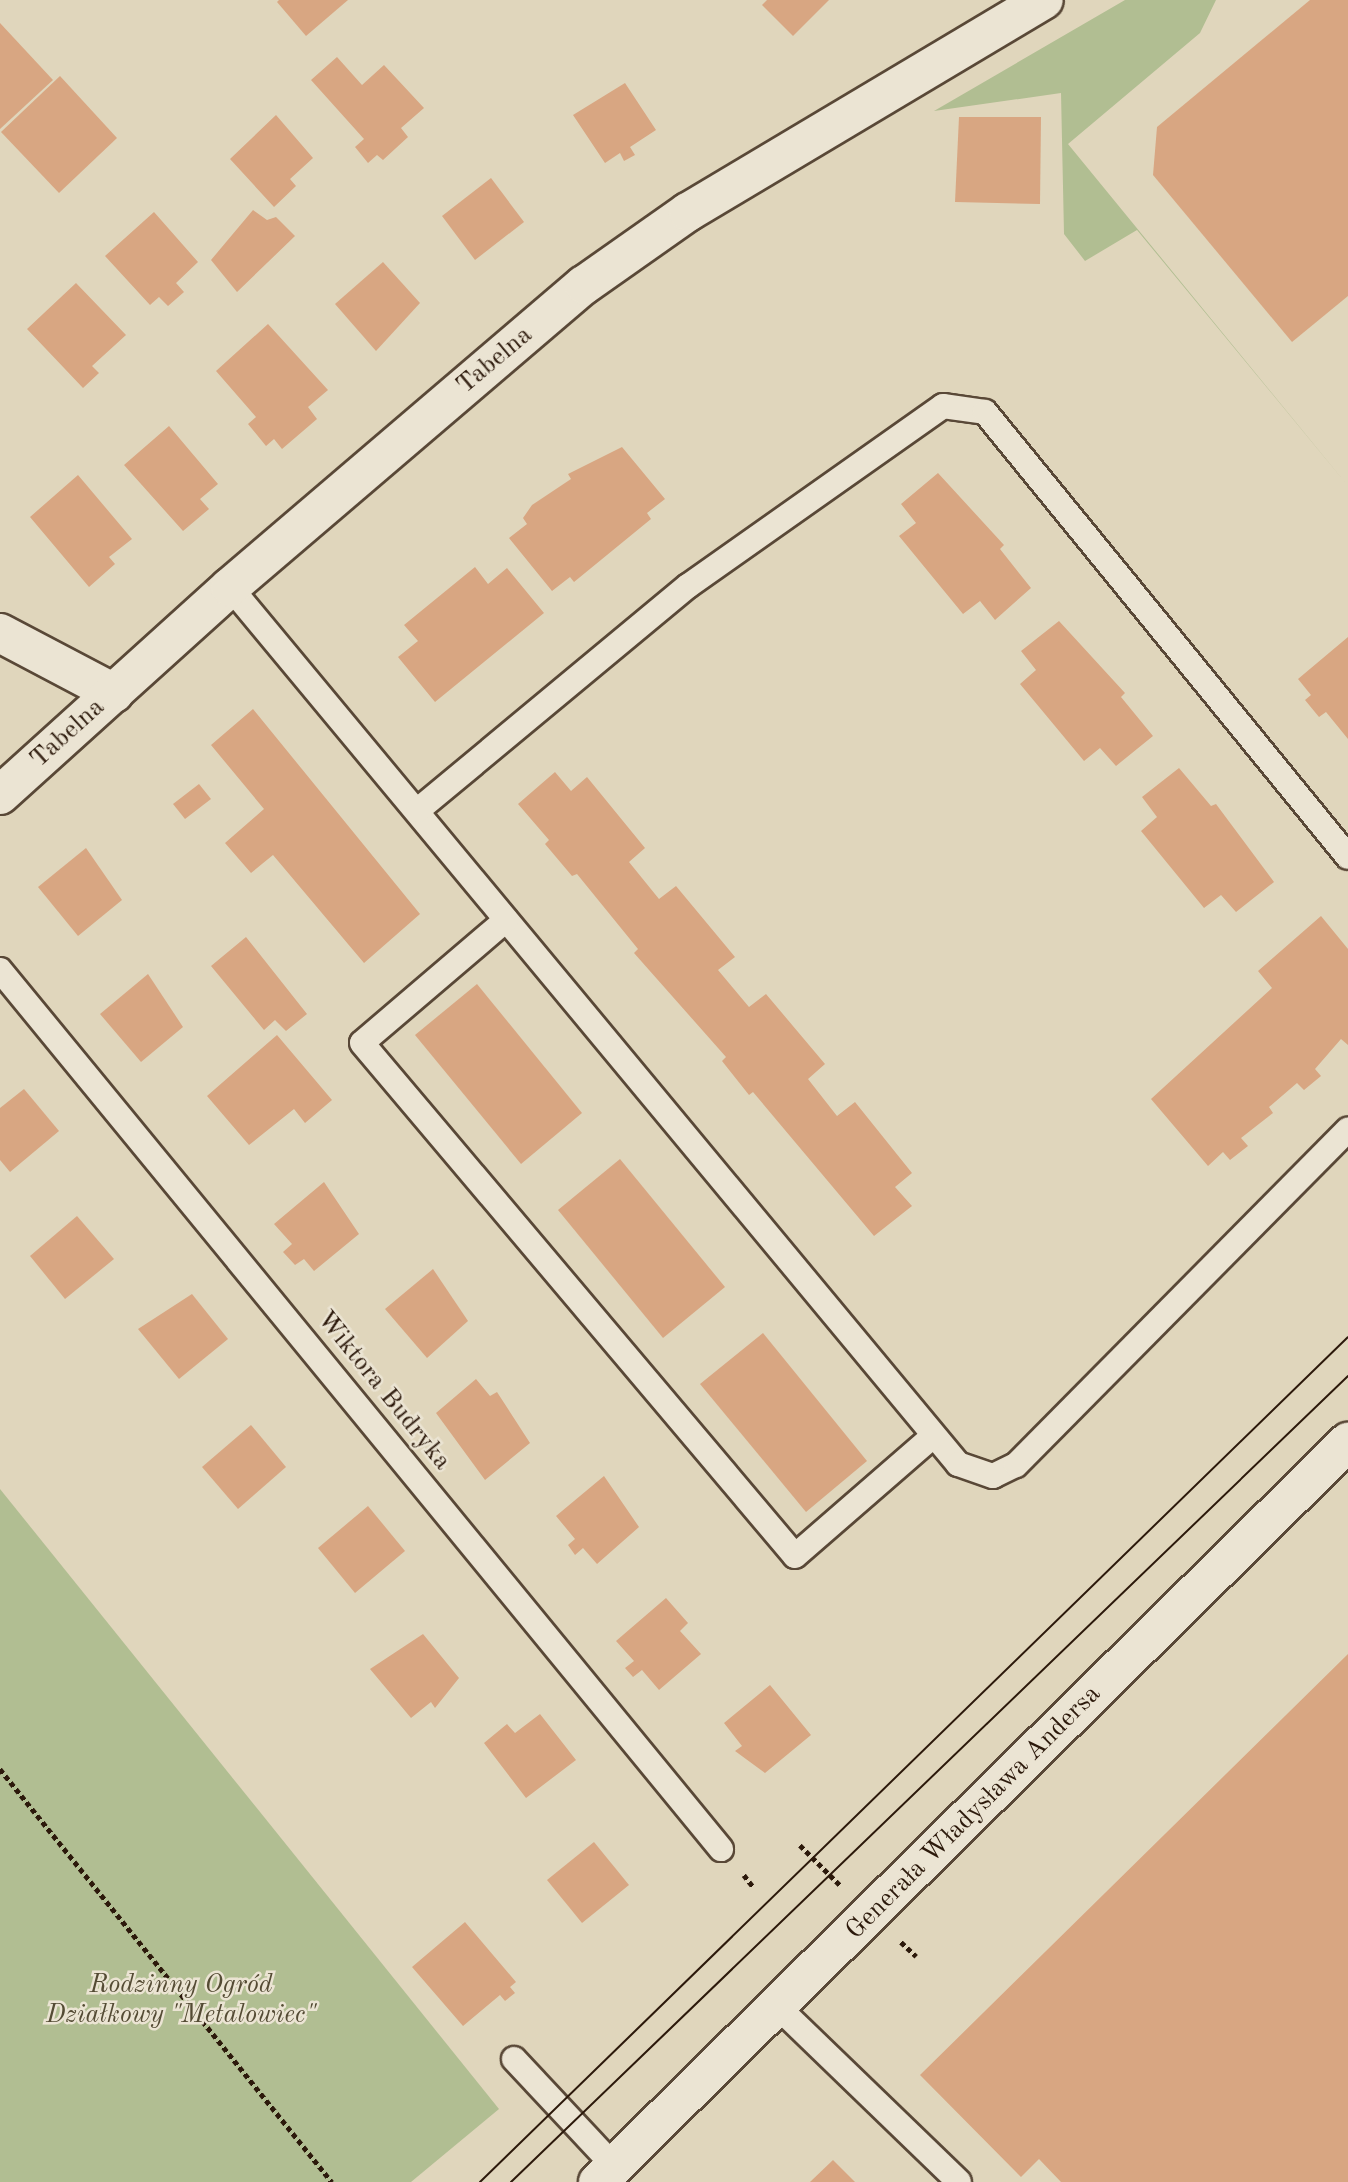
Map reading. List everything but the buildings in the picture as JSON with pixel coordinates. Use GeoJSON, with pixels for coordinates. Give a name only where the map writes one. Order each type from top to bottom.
{"type":"FeatureCollection","features":[{"type":"Feature","properties":{"kind":"street","name":"Tabelna"},"geometry":{"type":"LineString","coordinates":[[0,795],[230,587],[584,285],[688,212],[996,12],[1044,0]]}},
{"type":"Feature","properties":{"kind":"street"},"geometry":{"type":"LineString","coordinates":[[0,633],[114,693]]}},
{"type":"Feature","properties":{"kind":"street","name":"Generała Władysława Andersa"},"geometry":{"type":"LineString","coordinates":[[607,2174],[779,2008],[1348,1442]]}},
{"type":"Feature","properties":{"kind":"lane"},"geometry":{"type":"LineString","coordinates":[[418,810],[688,586],[943,406],[985,412],[1348,857]]}},
{"type":"Feature","properties":{"kind":"lane"},"geometry":{"type":"LineString","coordinates":[[230,587],[418,810],[506,920],[958,1464],[993,1476],[1016,1465],[1348,1129]]}},
{"type":"Feature","properties":{"kind":"lane"},"geometry":{"type":"LineString","coordinates":[[506,920],[362,1043],[794,1556],[933,1436]]}},
{"type":"Feature","properties":{"kind":"lane","name":"Wiktora Budryka"},"geometry":{"type":"LineString","coordinates":[[0,970],[721,1849]]}},
{"type":"Feature","properties":{"kind":"lane"},"geometry":{"type":"LineString","coordinates":[[779,2008],[959,2182]]}},
{"type":"Feature","properties":{"kind":"lane"},"geometry":{"type":"LineString","coordinates":[[514,2059],[607,2174]]}},
{"type":"Feature","properties":{"kind":"path"},"geometry":{"type":"LineString","coordinates":[[0,1769],[332,2182]]}},
{"type":"Feature","properties":{"kind":"path"},"geometry":{"type":"LineString","coordinates":[[800,1845],[841,1885]]}},
{"type":"Feature","properties":{"kind":"green space"},"geometry":{"type":"Polygon","coordinates":[[[1125,0],[1216,0],[1200,33],[1068,144],[1348,486],[1137,230],[1085,261],[1064,234],[1061,93],[934,111],[1125,0]]]}},
{"type":"Feature","properties":{"kind":"green space","name":"Rodzinny Ogród Działkowy \"Metalowiec\""},"geometry":{"type":"Polygon","coordinates":[[[0,1489],[499,2109],[411,2182],[0,2182],[0,1489]]]}},
{"type":"Feature","properties":{"kind":"tram line"},"geometry":{"type":"LineString","coordinates":[[480,2182],[1348,1337]]}},
{"type":"Feature","properties":{"kind":"tram line"},"geometry":{"type":"LineString","coordinates":[[511,2182],[1348,1376]]}}]}
